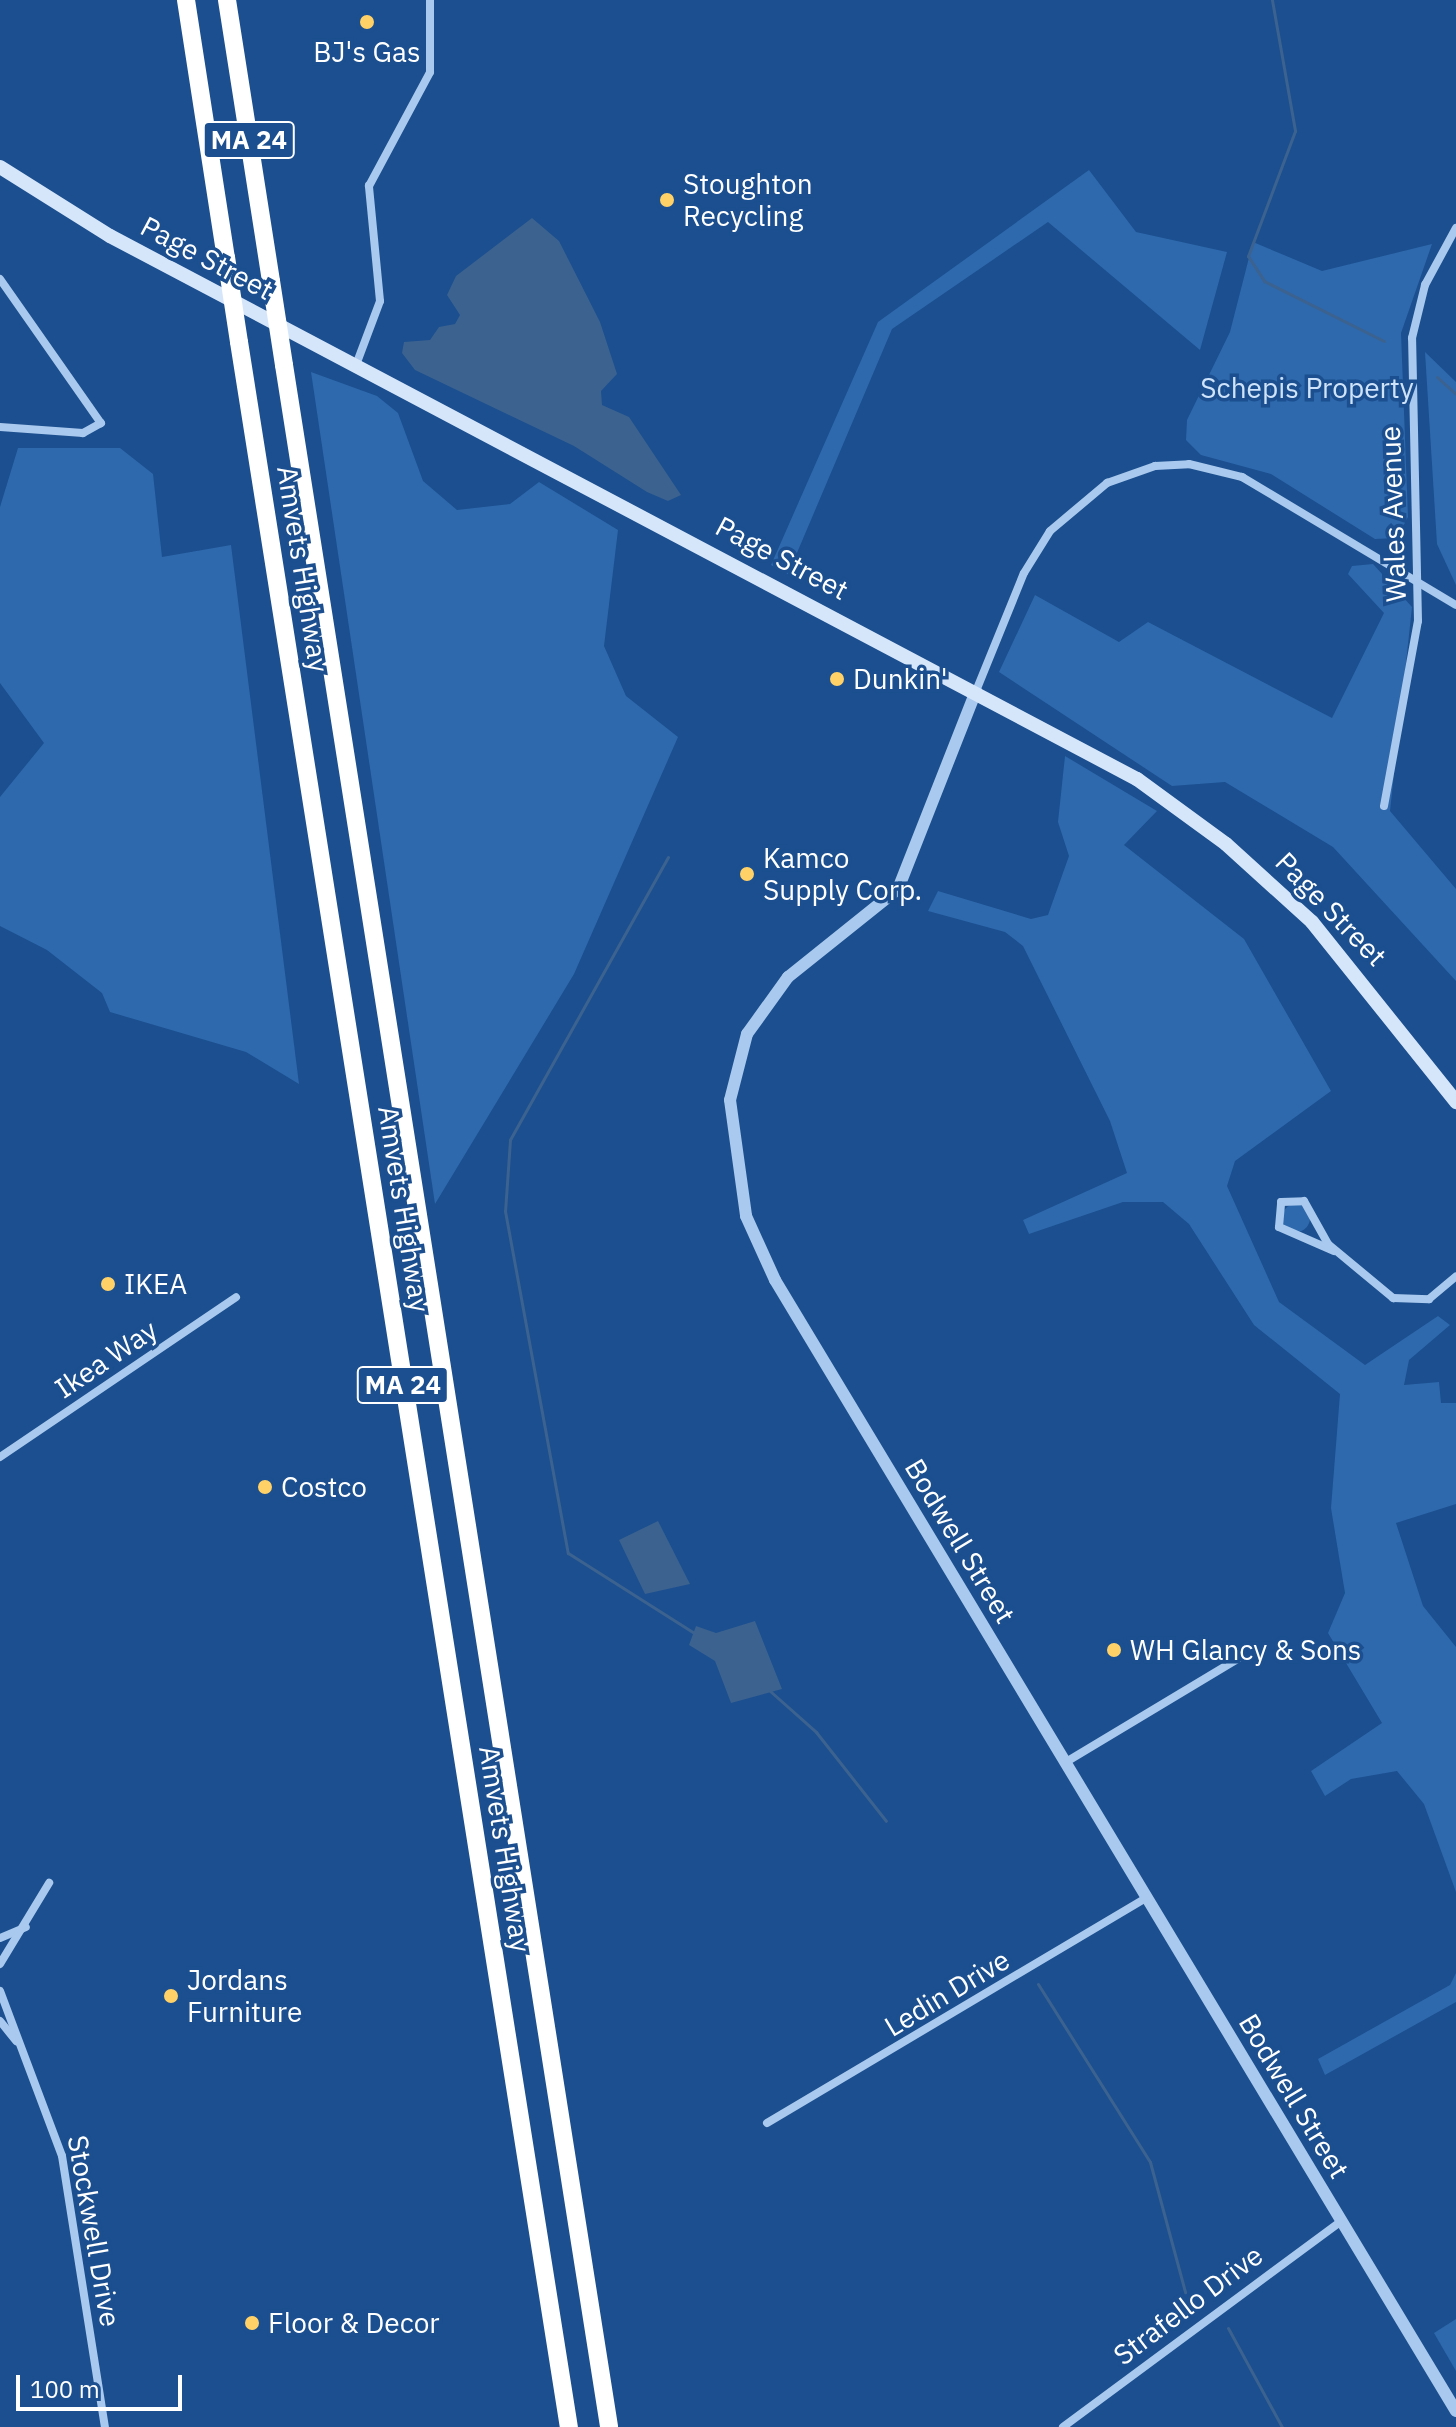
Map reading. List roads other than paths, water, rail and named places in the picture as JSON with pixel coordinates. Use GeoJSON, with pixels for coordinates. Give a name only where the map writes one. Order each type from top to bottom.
{"type":"FeatureCollection","features":[{"type":"Feature","properties":{"kind":"highway","name":"Amvets Highway"},"geometry":{"type":"LineString","coordinates":[[186,0],[569,2427]]}},
{"type":"Feature","properties":{"kind":"highway","name":"Amvets Highway"},"geometry":{"type":"LineString","coordinates":[[227,0],[609,2427]]}},
{"type":"Feature","properties":{"kind":"main road","name":"Page Street"},"geometry":{"type":"LineString","coordinates":[[0,167],[110,236],[1116,765],[1251,864],[1362,977],[1456,1102]]}},
{"type":"Feature","properties":{"kind":"street"},"geometry":{"type":"LineString","coordinates":[[356,365],[380,301],[371,177],[430,72],[430,0]]}},
{"type":"Feature","properties":{"kind":"street","name":"Wales Avenue"},"geometry":{"type":"LineString","coordinates":[[1384,806],[1409,695],[1419,582],[1412,338],[1425,285],[1456,228]]}},
{"type":"Feature","properties":{"kind":"street"},"geometry":{"type":"LineString","coordinates":[[0,279],[51,360],[101,416],[97,428],[83,433],[0,427]]}},
{"type":"Feature","properties":{"kind":"street"},"geometry":{"type":"LineString","coordinates":[[976,691],[1039,546],[1088,495],[1147,468],[1189,464],[1242,477],[1456,605]]}},
{"type":"Feature","properties":{"kind":"street","name":"Bodwell Street"},"geometry":{"type":"LineString","coordinates":[[976,691],[898,889],[788,977],[756,1016],[734,1073],[731,1124],[746,1216],[765,1263],[1456,2411]]}},
{"type":"Feature","properties":{"kind":"street"},"geometry":{"type":"LineString","coordinates":[[1334,1251],[1300,1199],[1281,1202],[1276,1222],[1298,1236],[1334,1251],[1400,1300],[1436,1296],[1456,1276]]}},
{"type":"Feature","properties":{"kind":"street"},"geometry":{"type":"LineString","coordinates":[[1298,1236],[1311,1234],[1316,1220]]}},
{"type":"Feature","properties":{"kind":"street","name":"Ikea Way"},"geometry":{"type":"LineString","coordinates":[[0,1457],[236,1297]]}},
{"type":"Feature","properties":{"kind":"street"},"geometry":{"type":"LineString","coordinates":[[1066,1762],[1239,1658]]}},
{"type":"Feature","properties":{"kind":"street"},"geometry":{"type":"LineString","coordinates":[[0,1964],[27,1926],[49,1883]]}},
{"type":"Feature","properties":{"kind":"street","name":"Ledin Drive"},"geometry":{"type":"LineString","coordinates":[[767,2123],[1147,1897]]}},
{"type":"Feature","properties":{"kind":"street"},"geometry":{"type":"LineString","coordinates":[[0,1938],[27,1926]]}},
{"type":"Feature","properties":{"kind":"street","name":"Stockwell Drive"},"geometry":{"type":"LineString","coordinates":[[0,1991],[62,2156],[105,2427]]}},
{"type":"Feature","properties":{"kind":"street","name":"Stockwell Drive"},"geometry":{"type":"LineString","coordinates":[[0,2021],[22,2047]]}},
{"type":"Feature","properties":{"kind":"street","name":"Strafello Drive"},"geometry":{"type":"LineString","coordinates":[[1063,2427],[1341,2221]]}},
{"type":"Feature","properties":{"kind":"waterway"},"geometry":{"type":"LineString","coordinates":[[1272,0],[1295,131],[1248,256],[1264,281],[1384,341]]}},
{"type":"Feature","properties":{"kind":"waterway"},"geometry":{"type":"LineString","coordinates":[[1437,377],[1456,394]]}},
{"type":"Feature","properties":{"kind":"waterway"},"geometry":{"type":"LineString","coordinates":[[668,857],[510,1140],[505,1211],[568,1553],[694,1633]]}},
{"type":"Feature","properties":{"kind":"waterway"},"geometry":{"type":"LineString","coordinates":[[770,1691],[816,1732],[886,1821]]}},
{"type":"Feature","properties":{"kind":"waterway"},"geometry":{"type":"LineString","coordinates":[[1038,1984],[1150,2162],[1185,2292]]}},
{"type":"Feature","properties":{"kind":"waterway"},"geometry":{"type":"LineString","coordinates":[[1228,2328],[1282,2427]]}},
{"type":"Feature","properties":{"kind":"place","name":"BJ's Gas"},"geometry":{"type":"Point","coordinates":[367,22]}},
{"type":"Feature","properties":{"kind":"place","name":"Stoughton Recycling"},"geometry":{"type":"Point","coordinates":[667,200]}},
{"type":"Feature","properties":{"kind":"place","name":"Dunkin'"},"geometry":{"type":"Point","coordinates":[837,679]}},
{"type":"Feature","properties":{"kind":"place","name":"Kamco Supply Corp."},"geometry":{"type":"Point","coordinates":[747,874]}},
{"type":"Feature","properties":{"kind":"place","name":"IKEA"},"geometry":{"type":"Point","coordinates":[108,1284]}},
{"type":"Feature","properties":{"kind":"place","name":"Costco"},"geometry":{"type":"Point","coordinates":[265,1487]}},
{"type":"Feature","properties":{"kind":"place","name":"WH Glancy & Sons"},"geometry":{"type":"Point","coordinates":[1114,1650]}},
{"type":"Feature","properties":{"kind":"place","name":"Jordans Furniture"},"geometry":{"type":"Point","coordinates":[171,1996]}},
{"type":"Feature","properties":{"kind":"place","name":"Floor & Decor"},"geometry":{"type":"Point","coordinates":[252,2323]}},
{"type":"Feature","properties":{"kind":"park label","name":"Schepis Property"},"geometry":{"type":"Point","coordinates":[1307,388]}}]}
